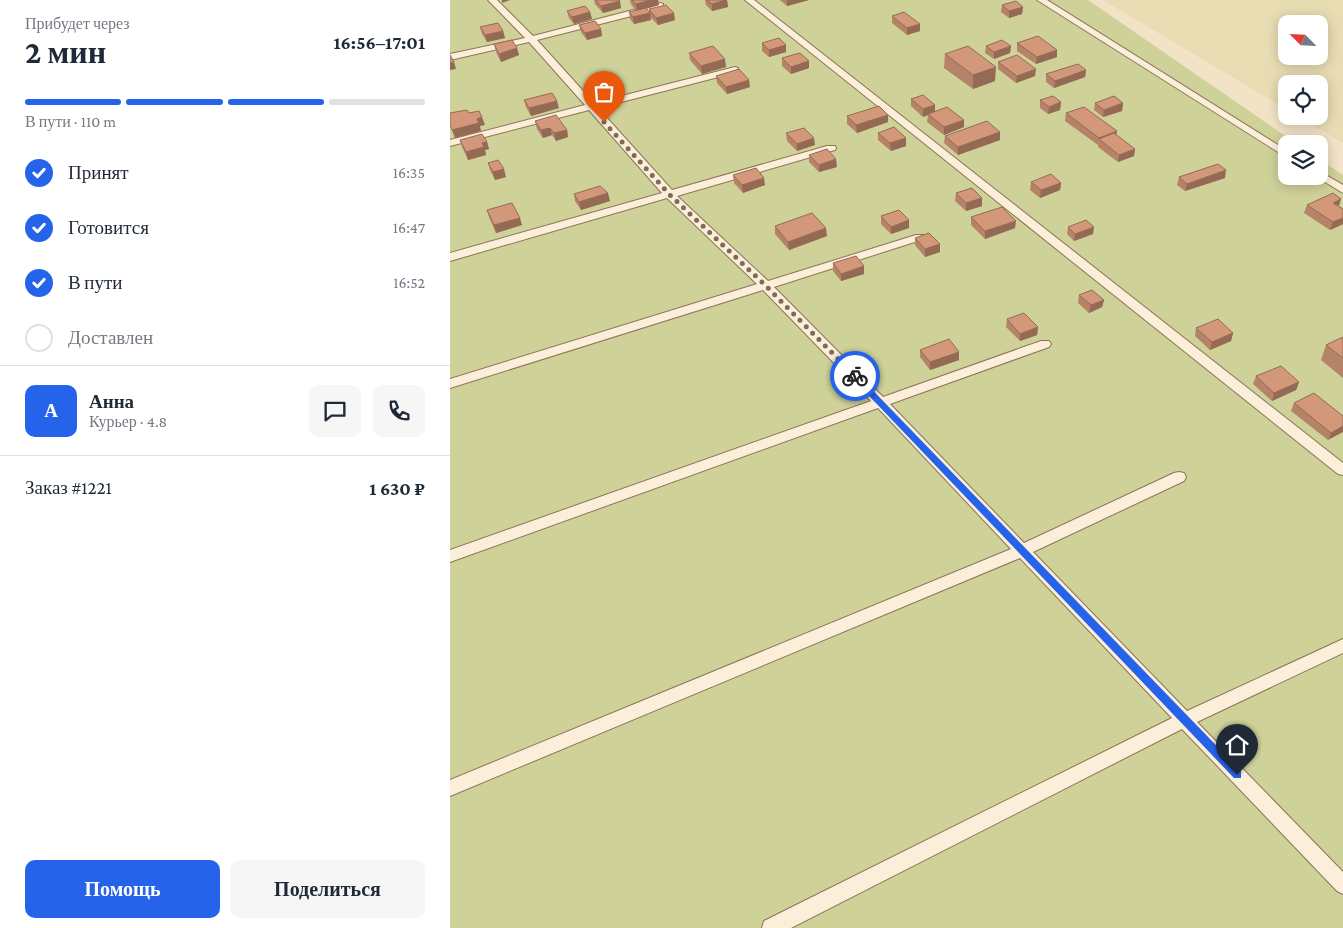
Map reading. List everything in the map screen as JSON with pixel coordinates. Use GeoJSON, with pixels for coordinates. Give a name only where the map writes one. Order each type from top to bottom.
{"type":"FeatureCollection","features":[{"type":"Feature","properties":{"kind":"lane"},"geometry":{"type":"LineString","coordinates":[[492,0],[531,39],[590,108],[670,195],[764,284],[882,403],[1021,551],[1343,885]]}},
{"type":"Feature","properties":{"kind":"lane"},"geometry":{"type":"LineString","coordinates":[[749,0],[1343,470]]}},
{"type":"Feature","properties":{"kind":"lane"},"geometry":{"type":"LineString","coordinates":[[1041,0],[1278,149]]}},
{"type":"Feature","properties":{"kind":"lane"},"geometry":{"type":"LineString","coordinates":[[450,57],[531,39],[660,6]]}},
{"type":"Feature","properties":{"kind":"lane"},"geometry":{"type":"LineString","coordinates":[[450,144],[735,70]]}},
{"type":"Feature","properties":{"kind":"lane"},"geometry":{"type":"LineString","coordinates":[[450,257],[831,148]]}},
{"type":"Feature","properties":{"kind":"lane"},"geometry":{"type":"LineString","coordinates":[[1328,180],[1343,190]]}},
{"type":"Feature","properties":{"kind":"lane"},"geometry":{"type":"LineString","coordinates":[[450,384],[764,284],[920,237]]}},
{"type":"Feature","properties":{"kind":"lane"},"geometry":{"type":"LineString","coordinates":[[450,556],[1045,344]]}},
{"type":"Feature","properties":{"kind":"lane"},"geometry":{"type":"LineString","coordinates":[[450,788],[1021,551],[1179,477]]}},
{"type":"Feature","properties":{"kind":"lane"},"geometry":{"type":"LineString","coordinates":[[771,928],[1184,720],[1343,646]]}},
{"type":"Feature","properties":{"kind":"shaded area"},"geometry":{"type":"Polygon","coordinates":[[[1103,0],[1343,0],[1343,143],[1313,125],[1328,125],[1328,75],[1278,75],[1278,104],[1103,0]]]}},
{"type":"Feature","properties":{"kind":"green space"},"geometry":{"type":"Polygon","coordinates":[[[450,0],[1088,0],[1284,135],[1278,135],[1278,185],[1328,185],[1328,165],[1343,175],[1343,928],[450,928],[450,0]]]}},
{"type":"Feature","properties":{"kind":"building"},"geometry":{"type":"Polygon","coordinates":[[[596,0],[619,0],[620,1],[601,6],[596,0]]]}},
{"type":"Feature","properties":{"kind":"building"},"geometry":{"type":"Polygon","coordinates":[[[632,0],[651,0],[636,4],[632,0]]]}},
{"type":"Feature","properties":{"kind":"building"},"geometry":{"type":"Polygon","coordinates":[[[707,0],[726,0],[712,4],[707,0]]]}},
{"type":"Feature","properties":{"kind":"building"},"geometry":{"type":"Polygon","coordinates":[[[1016,1],[1023,7],[1009,11],[1002,5],[1016,1]]]}},
{"type":"Feature","properties":{"kind":"building"},"geometry":{"type":"Polygon","coordinates":[[[666,5],[674,13],[656,18],[649,9],[666,5]]]}},
{"type":"Feature","properties":{"kind":"building"},"geometry":{"type":"Polygon","coordinates":[[[585,6],[590,12],[572,17],[567,11],[585,6]]]}},
{"type":"Feature","properties":{"kind":"building"},"geometry":{"type":"Polygon","coordinates":[[[646,8],[650,13],[633,17],[629,12],[646,8]]]}},
{"type":"Feature","properties":{"kind":"building"},"geometry":{"type":"Polygon","coordinates":[[[904,12],[920,24],[907,28],[892,16],[904,12]]]}},
{"type":"Feature","properties":{"kind":"building"},"geometry":{"type":"Polygon","coordinates":[[[595,21],[601,29],[585,33],[579,25],[595,21]]]}},
{"type":"Feature","properties":{"kind":"building"},"geometry":{"type":"Polygon","coordinates":[[[498,23],[503,31],[485,35],[480,27],[498,23]]]}},
{"type":"Feature","properties":{"kind":"building"},"geometry":{"type":"Polygon","coordinates":[[[1038,36],[1057,50],[1037,57],[1017,43],[1038,36]]]}},
{"type":"Feature","properties":{"kind":"building"},"geometry":{"type":"Polygon","coordinates":[[[779,38],[786,45],[769,50],[762,43],[779,38]]]}},
{"type":"Feature","properties":{"kind":"building"},"geometry":{"type":"Polygon","coordinates":[[[512,40],[517,48],[499,54],[494,44],[512,40]]]}},
{"type":"Feature","properties":{"kind":"building"},"geometry":{"type":"Polygon","coordinates":[[[1002,40],[1011,46],[994,52],[986,46],[1002,40]]]}},
{"type":"Feature","properties":{"kind":"building"},"geometry":{"type":"Polygon","coordinates":[[[713,46],[725,59],[701,66],[689,53],[713,46]]]}},
{"type":"Feature","properties":{"kind":"building"},"geometry":{"type":"Polygon","coordinates":[[[968,46],[996,67],[973,75],[945,54],[968,46]]]}},
{"type":"Feature","properties":{"kind":"building"},"geometry":{"type":"Polygon","coordinates":[[[800,53],[809,61],[791,67],[782,58],[800,53]]]}},
{"type":"Feature","properties":{"kind":"building"},"geometry":{"type":"Polygon","coordinates":[[[450,55],[454,62],[450,63],[450,55]]]}},
{"type":"Feature","properties":{"kind":"building"},"geometry":{"type":"Polygon","coordinates":[[[1017,55],[1036,69],[1017,76],[998,62],[1017,55]]]}},
{"type":"Feature","properties":{"kind":"building"},"geometry":{"type":"Polygon","coordinates":[[[1078,64],[1086,70],[1055,81],[1046,74],[1078,64]]]}},
{"type":"Feature","properties":{"kind":"building"},"geometry":{"type":"Polygon","coordinates":[[[739,69],[749,80],[726,87],[716,76],[739,69]]]}},
{"type":"Feature","properties":{"kind":"building"},"geometry":{"type":"Polygon","coordinates":[[[552,93],[557,101],[529,108],[524,100],[552,93]]]}},
{"type":"Feature","properties":{"kind":"building"},"geometry":{"type":"Polygon","coordinates":[[[923,95],[935,105],[923,109],[911,99],[923,95]]]}},
{"type":"Feature","properties":{"kind":"building"},"geometry":{"type":"Polygon","coordinates":[[[1053,96],[1061,102],[1049,107],[1040,100],[1053,96]]]}},
{"type":"Feature","properties":{"kind":"building"},"geometry":{"type":"Polygon","coordinates":[[[1114,96],[1123,103],[1104,110],[1095,103],[1114,96]]]}},
{"type":"Feature","properties":{"kind":"building"},"geometry":{"type":"Polygon","coordinates":[[[879,106],[888,115],[856,125],[847,116],[879,106]]]}},
{"type":"Feature","properties":{"kind":"building"},"geometry":{"type":"Polygon","coordinates":[[[947,107],[964,120],[944,127],[928,114],[947,107]]]}},
{"type":"Feature","properties":{"kind":"building"},"geometry":{"type":"Polygon","coordinates":[[[1084,107],[1117,131],[1099,138],[1066,113],[1084,107]]]}},
{"type":"Feature","properties":{"kind":"building"},"geometry":{"type":"Polygon","coordinates":[[[467,110],[469,113],[479,111],[482,117],[477,119],[479,123],[452,130],[450,113],[467,110]]]}},
{"type":"Feature","properties":{"kind":"building"},"geometry":{"type":"Polygon","coordinates":[[[556,115],[567,130],[554,133],[550,128],[541,130],[535,121],[556,115]]]}},
{"type":"Feature","properties":{"kind":"building"},"geometry":{"type":"Polygon","coordinates":[[[987,121],[1000,132],[958,147],[945,136],[987,121]]]}},
{"type":"Feature","properties":{"kind":"building"},"geometry":{"type":"Polygon","coordinates":[[[894,127],[906,138],[890,143],[878,133],[894,127]]]}},
{"type":"Feature","properties":{"kind":"building"},"geometry":{"type":"Polygon","coordinates":[[[804,128],[814,138],[797,144],[786,133],[804,128]]]}},
{"type":"Feature","properties":{"kind":"building"},"geometry":{"type":"Polygon","coordinates":[[[1114,133],[1135,149],[1119,155],[1099,139],[1114,133]]]}},
{"type":"Feature","properties":{"kind":"building"},"geometry":{"type":"Polygon","coordinates":[[[482,134],[487,142],[482,143],[484,147],[466,152],[460,140],[482,134]]]}},
{"type":"Feature","properties":{"kind":"building"},"geometry":{"type":"Polygon","coordinates":[[[827,149],[836,159],[819,165],[809,155],[827,149]]]}},
{"type":"Feature","properties":{"kind":"building"},"geometry":{"type":"Polygon","coordinates":[[[498,160],[504,169],[493,172],[488,163],[498,160]]]}},
{"type":"Feature","properties":{"kind":"building"},"geometry":{"type":"Polygon","coordinates":[[[1218,164],[1226,170],[1187,184],[1179,177],[1218,164]]]}},
{"type":"Feature","properties":{"kind":"building"},"geometry":{"type":"Polygon","coordinates":[[[756,168],[764,178],[742,185],[733,175],[756,168]]]}},
{"type":"Feature","properties":{"kind":"building"},"geometry":{"type":"Polygon","coordinates":[[[1051,174],[1061,183],[1041,190],[1031,182],[1051,174]]]}},
{"type":"Feature","properties":{"kind":"building"},"geometry":{"type":"Polygon","coordinates":[[[600,186],[608,193],[579,202],[574,194],[600,186]]]}},
{"type":"Feature","properties":{"kind":"building"},"geometry":{"type":"Polygon","coordinates":[[[972,188],[982,198],[966,203],[956,193],[972,188]]]}},
{"type":"Feature","properties":{"kind":"building"},"geometry":{"type":"Polygon","coordinates":[[[1333,193],[1341,199],[1333,203],[1343,209],[1343,218],[1333,222],[1307,205],[1333,193]]]}},
{"type":"Feature","properties":{"kind":"building"},"geometry":{"type":"Polygon","coordinates":[[[512,203],[520,218],[494,225],[487,210],[512,203]]]}},
{"type":"Feature","properties":{"kind":"building"},"geometry":{"type":"Polygon","coordinates":[[[1002,207],[1016,221],[985,231],[971,217],[1002,207]]]}},
{"type":"Feature","properties":{"kind":"building"},"geometry":{"type":"Polygon","coordinates":[[[899,210],[909,220],[891,227],[881,216],[899,210]]]}},
{"type":"Feature","properties":{"kind":"building"},"geometry":{"type":"Polygon","coordinates":[[[812,213],[826,228],[788,242],[775,226],[812,213]]]}},
{"type":"Feature","properties":{"kind":"building"},"geometry":{"type":"Polygon","coordinates":[[[1086,220],[1094,227],[1075,234],[1068,227],[1086,220]]]}},
{"type":"Feature","properties":{"kind":"building"},"geometry":{"type":"Polygon","coordinates":[[[929,233],[940,244],[925,249],[915,238],[929,233]]]}},
{"type":"Feature","properties":{"kind":"building"},"geometry":{"type":"Polygon","coordinates":[[[856,256],[864,266],[841,274],[833,263],[856,256]]]}},
{"type":"Feature","properties":{"kind":"building"},"geometry":{"type":"Polygon","coordinates":[[[1092,290],[1104,300],[1091,305],[1079,295],[1092,290]]]}},
{"type":"Feature","properties":{"kind":"building"},"geometry":{"type":"Polygon","coordinates":[[[1024,313],[1038,327],[1020,334],[1007,319],[1024,313]]]}},
{"type":"Feature","properties":{"kind":"building"},"geometry":{"type":"Polygon","coordinates":[[[1218,319],[1233,333],[1212,342],[1196,328],[1218,319]]]}},
{"type":"Feature","properties":{"kind":"building"},"geometry":{"type":"Polygon","coordinates":[[[1343,337],[1343,358],[1326,345],[1343,337]]]}},
{"type":"Feature","properties":{"kind":"building"},"geometry":{"type":"Polygon","coordinates":[[[949,339],[959,352],[930,362],[920,350],[949,339]]]}},
{"type":"Feature","properties":{"kind":"building"},"geometry":{"type":"Polygon","coordinates":[[[1281,366],[1299,382],[1274,393],[1256,376],[1281,366]]]}},
{"type":"Feature","properties":{"kind":"building"},"geometry":{"type":"Polygon","coordinates":[[[1314,393],[1343,416],[1343,426],[1331,433],[1294,403],[1314,393]]]}},
{"type":"Feature","properties":{"kind":"way so far"},"geometry":{"type":"LineString","coordinates":[[604,122],[670,195],[764,284],[855,376]]}},
{"type":"Feature","properties":{"kind":"route"},"geometry":{"type":"LineString","coordinates":[[855,376],[1237,775]]}}]}
